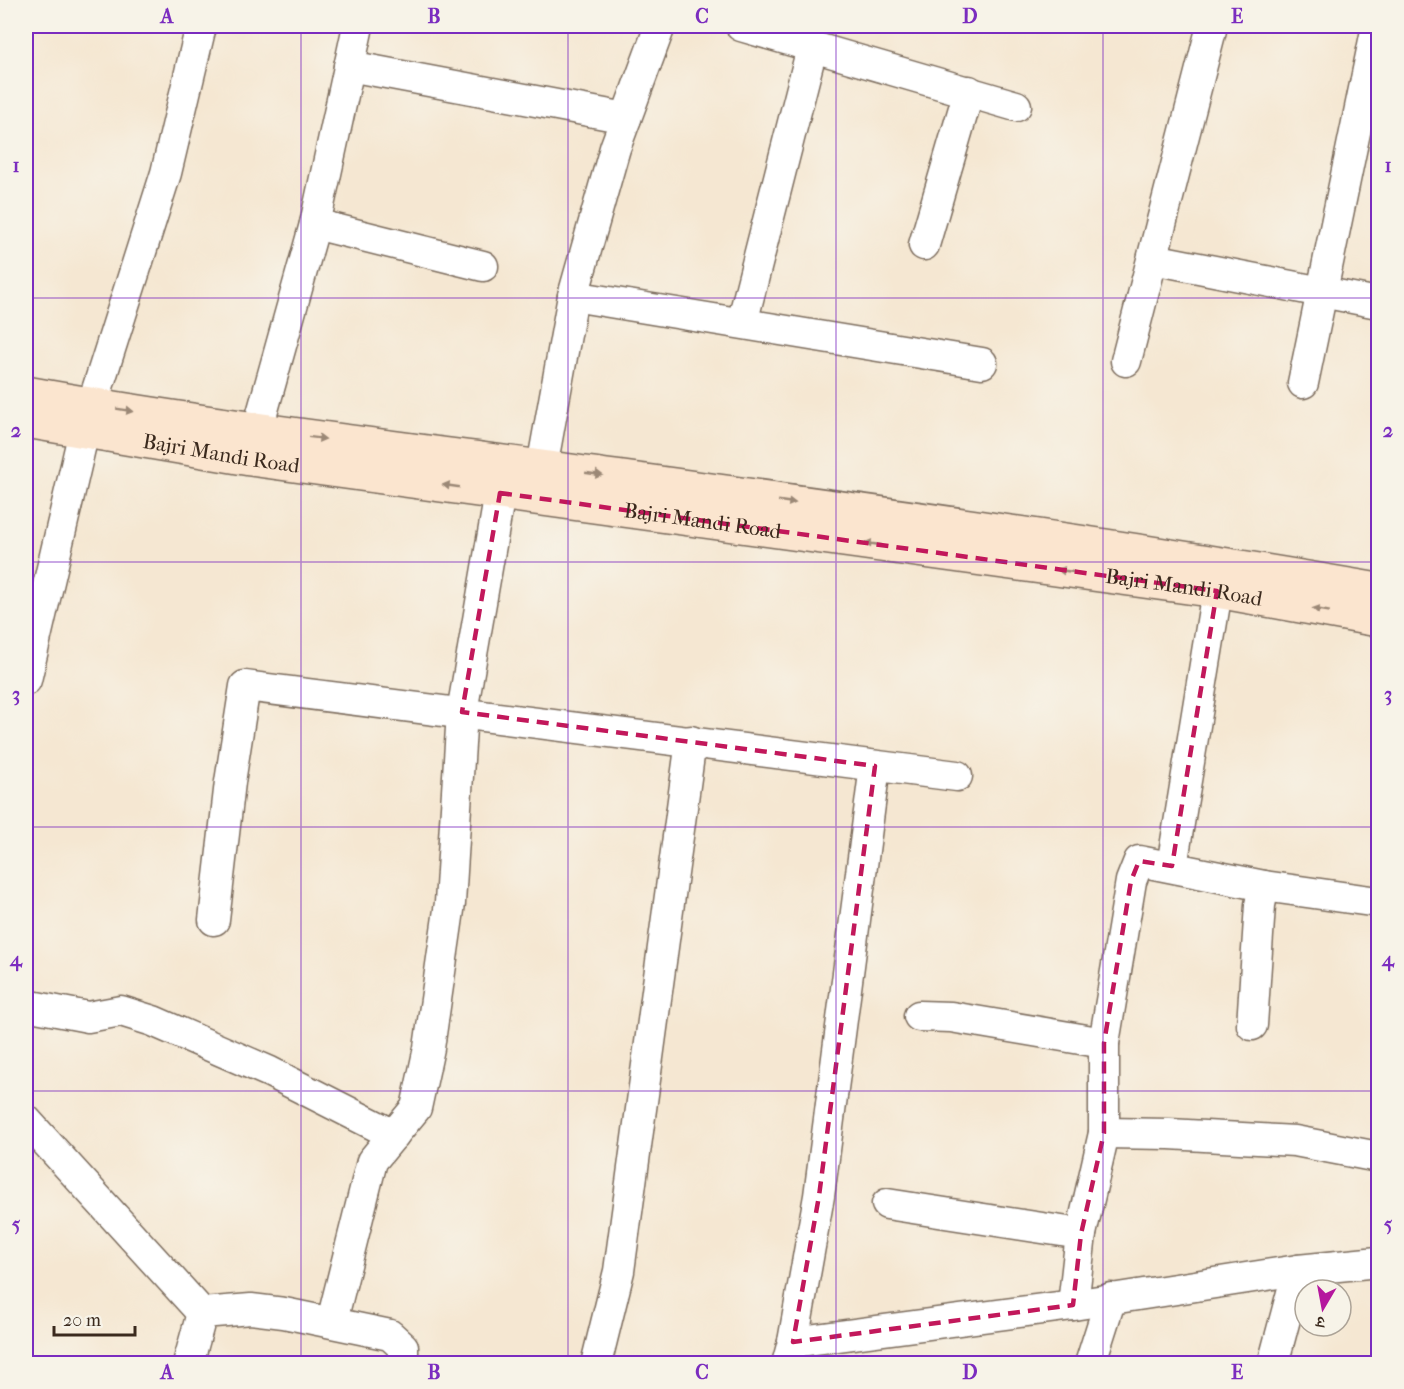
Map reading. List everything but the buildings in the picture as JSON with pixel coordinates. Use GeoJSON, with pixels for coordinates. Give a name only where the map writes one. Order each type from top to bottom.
{"type":"FeatureCollection","features":[{"type":"Feature","properties":{"kind":"street"},"geometry":{"type":"LineString","coordinates":[[26,680],[88,418],[166,172],[201,26]]}},
{"type":"Feature","properties":{"kind":"street"},"geometry":{"type":"LineString","coordinates":[[358,26],[315,224],[254,444],[542,467],[1223,563],[1378,590]]}},
{"type":"Feature","properties":{"kind":"street"},"geometry":{"type":"LineString","coordinates":[[332,1321],[372,1161],[416,1108],[429,1047],[450,903],[462,712],[500,493],[542,467],[573,297],[626,118],[660,26]]}},
{"type":"Feature","properties":{"kind":"street"},"geometry":{"type":"LineString","coordinates":[[741,26],[1016,106]]}},
{"type":"Feature","properties":{"kind":"street"},"geometry":{"type":"LineString","coordinates":[[1126,361],[1212,26]]}},
{"type":"Feature","properties":{"kind":"street"},"geometry":{"type":"LineString","coordinates":[[1303,383],[1377,26]]}},
{"type":"Feature","properties":{"kind":"street"},"geometry":{"type":"LineString","coordinates":[[742,323],[812,48]]}},
{"type":"Feature","properties":{"kind":"street"},"geometry":{"type":"LineString","coordinates":[[349,66],[626,118]]}},
{"type":"Feature","properties":{"kind":"street"},"geometry":{"type":"LineString","coordinates":[[924,245],[969,91]]}},
{"type":"Feature","properties":{"kind":"street"},"geometry":{"type":"LineString","coordinates":[[315,224],[483,266]]}},
{"type":"Feature","properties":{"kind":"street"},"geometry":{"type":"LineString","coordinates":[[1153,259],[1378,303]]}},
{"type":"Feature","properties":{"kind":"street"},"geometry":{"type":"LineString","coordinates":[[573,297],[982,363]]}},
{"type":"Feature","properties":{"kind":"street"},"geometry":{"type":"LineString","coordinates":[[26,393],[88,418]]}},
{"type":"Feature","properties":{"kind":"street","name":"Bajri Mandi Road"},"geometry":{"type":"LineString","coordinates":[[26,421],[88,418],[254,444],[500,493],[1217,591],[1378,620]]}},
{"type":"Feature","properties":{"kind":"street"},"geometry":{"type":"LineString","coordinates":[[1172,866],[1217,591]]}},
{"type":"Feature","properties":{"kind":"street"},"geometry":{"type":"LineString","coordinates":[[214,920],[230,782],[245,686],[957,776]]}},
{"type":"Feature","properties":{"kind":"street"},"geometry":{"type":"LineString","coordinates":[[596,1364],[619,1271],[646,1056],[691,741]]}},
{"type":"Feature","properties":{"kind":"street"},"geometry":{"type":"LineString","coordinates":[[875,765],[819,1196],[790,1353],[1111,1298],[1298,1270],[1378,1262]]}},
{"type":"Feature","properties":{"kind":"street"},"geometry":{"type":"LineString","coordinates":[[1073,1305],[1081,1234],[1104,1133],[1104,1043],[1131,881],[1139,861],[1264,886],[1378,902]]}},
{"type":"Feature","properties":{"kind":"street"},"geometry":{"type":"LineString","coordinates":[[1252,1025],[1260,905],[1264,886]]}},
{"type":"Feature","properties":{"kind":"street"},"geometry":{"type":"LineString","coordinates":[[26,1005],[88,1017],[121,1011],[153,1020],[270,1072],[394,1135]]}},
{"type":"Feature","properties":{"kind":"street"},"geometry":{"type":"LineString","coordinates":[[919,1016],[951,1017],[1104,1043]]}},
{"type":"Feature","properties":{"kind":"street"},"geometry":{"type":"LineString","coordinates":[[26,1120],[202,1312]]}},
{"type":"Feature","properties":{"kind":"street"},"geometry":{"type":"LineString","coordinates":[[1104,1133],[1295,1141],[1378,1157]]}},
{"type":"Feature","properties":{"kind":"street"},"geometry":{"type":"LineString","coordinates":[[887,1203],[1081,1234]]}},
{"type":"Feature","properties":{"kind":"street"},"geometry":{"type":"LineString","coordinates":[[1273,1364],[1298,1270]]}},
{"type":"Feature","properties":{"kind":"street"},"geometry":{"type":"LineString","coordinates":[[1090,1364],[1111,1298]]}},
{"type":"Feature","properties":{"kind":"street"},"geometry":{"type":"LineString","coordinates":[[202,1312],[251,1309],[332,1321],[390,1335],[404,1347],[403,1364]]}},
{"type":"Feature","properties":{"kind":"street"},"geometry":{"type":"LineString","coordinates":[[188,1364],[202,1312]]}},
{"type":"Feature","properties":{"kind":"highlighted area"},"geometry":{"type":"Polygon","coordinates":[[[500,493],[1217,591],[1172,866],[1139,861],[1131,881],[1104,1043],[1104,1133],[1081,1234],[1073,1305],[793,1342],[819,1196],[875,766],[462,712],[500,493]]]}}]}
